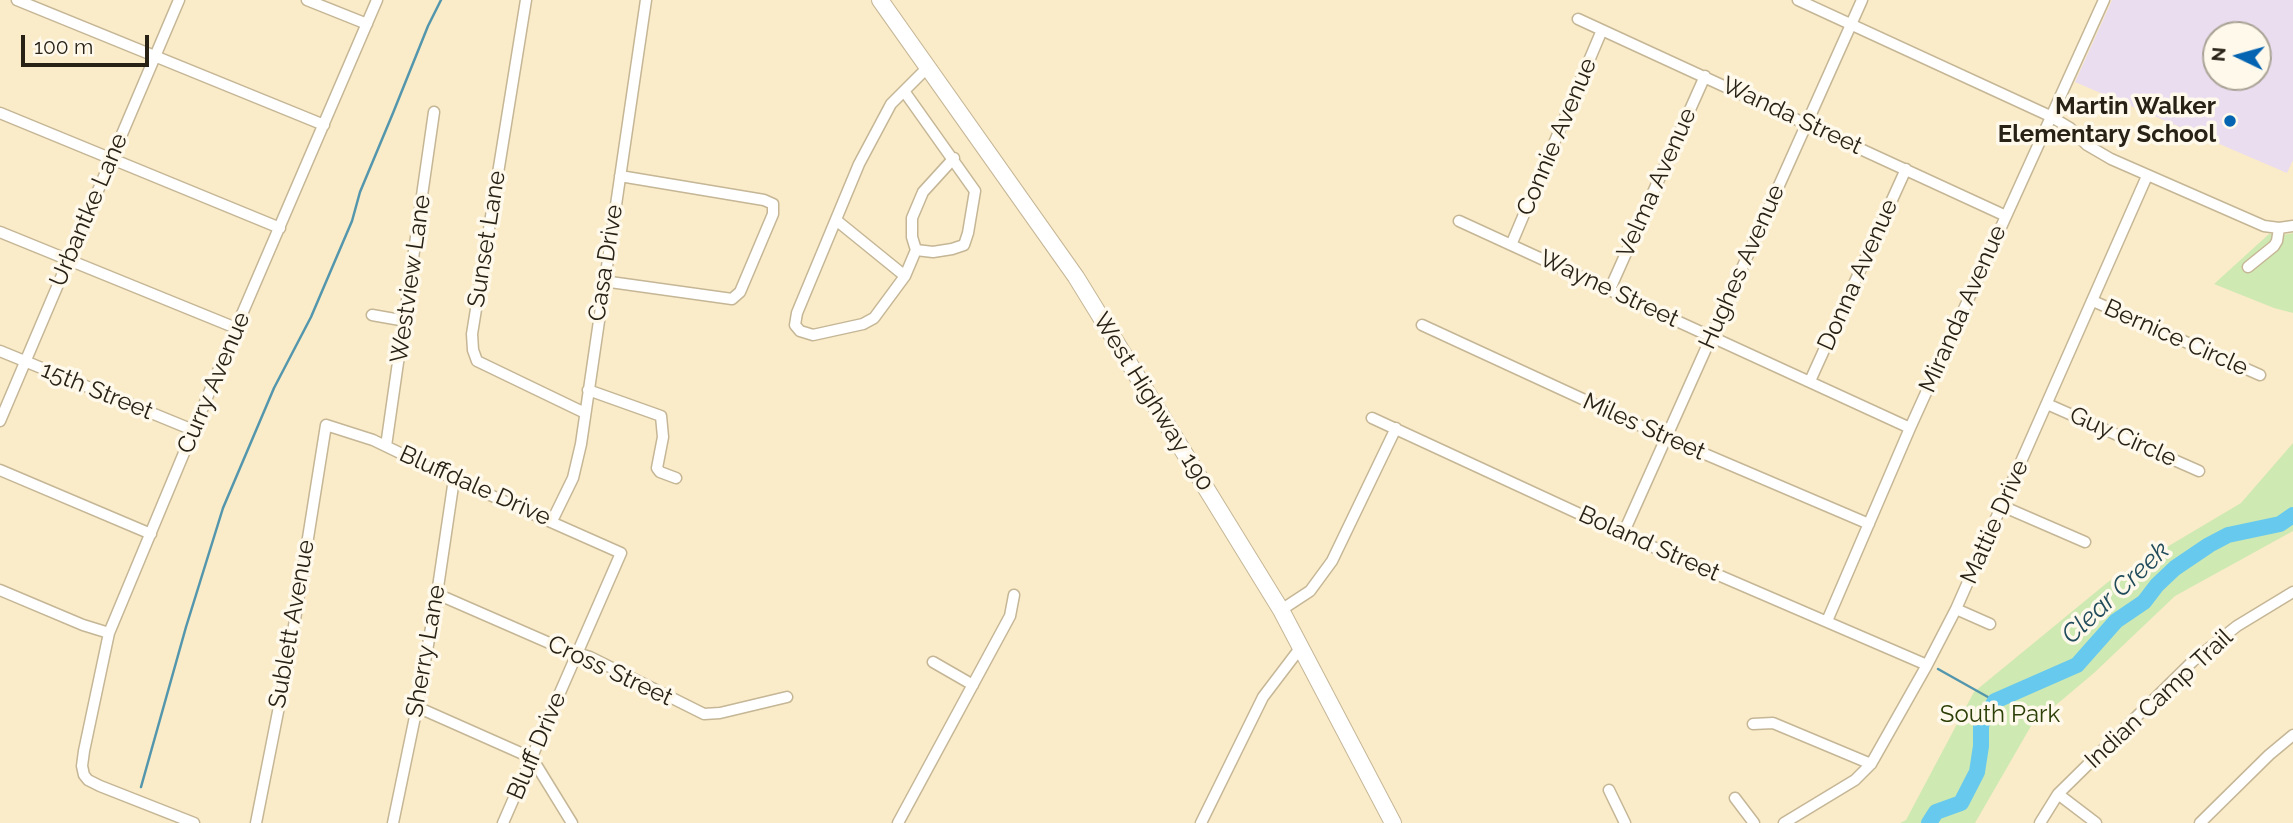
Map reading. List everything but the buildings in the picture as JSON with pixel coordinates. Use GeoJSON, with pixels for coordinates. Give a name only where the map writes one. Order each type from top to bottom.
{"type":"FeatureCollection","features":[{"type":"Feature","properties":{"kind":"main road","name":"West Highway 190"},"geometry":{"type":"LineString","coordinates":[[880,0],[1076,277],[1281,610],[1393,823]]}},
{"type":"Feature","properties":{"kind":"street"},"geometry":{"type":"LineString","coordinates":[[17,0],[324,125]]}},
{"type":"Feature","properties":{"kind":"street","name":"Urbantke Lane"},"geometry":{"type":"LineString","coordinates":[[0,421],[179,0]]}},
{"type":"Feature","properties":{"kind":"street"},"geometry":{"type":"LineString","coordinates":[[307,0],[367,24]]}},
{"type":"Feature","properties":{"kind":"street","name":"Curry Avenue"},"geometry":{"type":"LineString","coordinates":[[194,823],[100,786],[84,775],[84,751],[108,633],[377,0]]}},
{"type":"Feature","properties":{"kind":"street","name":"Sunset Lane"},"geometry":{"type":"LineString","coordinates":[[526,0],[472,334],[473,350],[478,361],[585,413]]}},
{"type":"Feature","properties":{"kind":"street","name":"Casa Drive"},"geometry":{"type":"LineString","coordinates":[[552,521],[573,478],[585,413],[646,0]]}},
{"type":"Feature","properties":{"kind":"street"},"geometry":{"type":"LineString","coordinates":[[1798,0],[2050,116],[2070,128],[2087,145],[2147,176],[2264,226],[2293,226]]}},
{"type":"Feature","properties":{"kind":"street","name":"Hughes Avenue"},"geometry":{"type":"LineString","coordinates":[[1623,534],[1862,0]]}},
{"type":"Feature","properties":{"kind":"street","name":"Miranda Avenue"},"geometry":{"type":"LineString","coordinates":[[1827,621],[1910,428],[2103,0]]}},
{"type":"Feature","properties":{"kind":"street","name":"Wanda Street"},"geometry":{"type":"LineString","coordinates":[[1578,19],[2006,216]]}},
{"type":"Feature","properties":{"kind":"street","name":"Connie Avenue"},"geometry":{"type":"LineString","coordinates":[[1511,245],[1602,30]]}},
{"type":"Feature","properties":{"kind":"street"},"geometry":{"type":"LineString","coordinates":[[928,67],[891,104],[859,164],[797,313],[795,325],[800,331],[813,335],[863,324],[874,318],[905,275],[916,250],[912,237],[912,218],[923,192],[954,158]]}},
{"type":"Feature","properties":{"kind":"street","name":"Velma Avenue"},"geometry":{"type":"LineString","coordinates":[[1610,289],[1705,76]]}},
{"type":"Feature","properties":{"kind":"street"},"geometry":{"type":"LineString","coordinates":[[904,91],[975,191],[964,245],[933,252],[916,250]]}},
{"type":"Feature","properties":{"kind":"street","name":"Westview Lane"},"geometry":{"type":"LineString","coordinates":[[386,446],[434,111]]}},
{"type":"Feature","properties":{"kind":"street"},"geometry":{"type":"LineString","coordinates":[[0,113],[280,228]]}},
{"type":"Feature","properties":{"kind":"street","name":"Donna Avenue"},"geometry":{"type":"LineString","coordinates":[[1810,381],[1906,169]]}},
{"type":"Feature","properties":{"kind":"street"},"geometry":{"type":"LineString","coordinates":[[603,281],[732,299],[740,292],[773,214],[773,204],[764,200],[620,176]]}},
{"type":"Feature","properties":{"kind":"street","name":"Mattie Drive"},"geometry":{"type":"LineString","coordinates":[[1784,823],[1855,780],[1871,764],[1927,665],[1956,609],[2147,176]]}},
{"type":"Feature","properties":{"kind":"street"},"geometry":{"type":"LineString","coordinates":[[836,220],[905,275]]}},
{"type":"Feature","properties":{"kind":"street","name":"Wayne Street"},"geometry":{"type":"LineString","coordinates":[[1460,221],[1910,428]]}},
{"type":"Feature","properties":{"kind":"street"},"geometry":{"type":"LineString","coordinates":[[2248,267],[2274,246],[2279,228]]}},
{"type":"Feature","properties":{"kind":"street"},"geometry":{"type":"LineString","coordinates":[[0,232],[236,328]]}},
{"type":"Feature","properties":{"kind":"street","name":"Bernice Circle"},"geometry":{"type":"LineString","coordinates":[[2093,301],[2260,375]]}},
{"type":"Feature","properties":{"kind":"street"},"geometry":{"type":"LineString","coordinates":[[372,314],[406,321]]}},
{"type":"Feature","properties":{"kind":"street","name":"Miles Street"},"geometry":{"type":"LineString","coordinates":[[1422,325],[1665,437],[1869,524]]}},
{"type":"Feature","properties":{"kind":"street","name":"15th Street"},"geometry":{"type":"LineString","coordinates":[[0,351],[194,430]]}},
{"type":"Feature","properties":{"kind":"street"},"geometry":{"type":"LineString","coordinates":[[588,390],[661,416],[663,437],[656,462],[657,468],[660,472],[676,478]]}},
{"type":"Feature","properties":{"kind":"street","name":"Guy Circle"},"geometry":{"type":"LineString","coordinates":[[2047,404],[2199,471]]}},
{"type":"Feature","properties":{"kind":"street","name":"Boland Street"},"geometry":{"type":"LineString","coordinates":[[1372,418],[1623,534],[1927,665]]}},
{"type":"Feature","properties":{"kind":"street","name":"Bluffdale Drive"},"geometry":{"type":"LineString","coordinates":[[326,425],[364,436],[621,553]]}},
{"type":"Feature","properties":{"kind":"street","name":"Sublett Avenue"},"geometry":{"type":"LineString","coordinates":[[256,823],[290,651],[326,425]]}},
{"type":"Feature","properties":{"kind":"street"},"geometry":{"type":"LineString","coordinates":[[1281,610],[1310,591],[1332,561],[1396,428]]}},
{"type":"Feature","properties":{"kind":"street"},"geometry":{"type":"LineString","coordinates":[[0,470],[151,534]]}},
{"type":"Feature","properties":{"kind":"street","name":"Sherry Lane"},"geometry":{"type":"LineString","coordinates":[[395,822],[437,594],[454,479]]}},
{"type":"Feature","properties":{"kind":"street"},"geometry":{"type":"LineString","coordinates":[[2002,506],[2085,542]]}},
{"type":"Feature","properties":{"kind":"street","name":"Bluff Drive"},"geometry":{"type":"LineString","coordinates":[[503,823],[621,553]]}},
{"type":"Feature","properties":{"kind":"street"},"geometry":{"type":"LineString","coordinates":[[0,590],[108,633]]}},
{"type":"Feature","properties":{"kind":"street","name":"Indian Camp Trail"},"geometry":{"type":"LineString","coordinates":[[2040,823],[2058,794],[2193,661],[2237,626],[2293,592]]}},
{"type":"Feature","properties":{"kind":"street","name":"Cross Street"},"geometry":{"type":"LineString","coordinates":[[437,594],[590,657],[704,714],[720,713],[787,697]]}},
{"type":"Feature","properties":{"kind":"street"},"geometry":{"type":"LineString","coordinates":[[898,823],[1010,616],[1014,596]]}},
{"type":"Feature","properties":{"kind":"street"},"geometry":{"type":"LineString","coordinates":[[1956,609],[1990,624]]}},
{"type":"Feature","properties":{"kind":"street"},"geometry":{"type":"LineString","coordinates":[[1201,823],[1263,697],[1301,647]]}},
{"type":"Feature","properties":{"kind":"street"},"geometry":{"type":"LineString","coordinates":[[933,662],[973,685]]}},
{"type":"Feature","properties":{"kind":"street"},"geometry":{"type":"LineString","coordinates":[[417,707],[532,758],[572,823]]}},
{"type":"Feature","properties":{"kind":"street"},"geometry":{"type":"LineString","coordinates":[[1753,724],[1773,723],[1871,764]]}},
{"type":"Feature","properties":{"kind":"street"},"geometry":{"type":"LineString","coordinates":[[2200,823],[2293,735]]}},
{"type":"Feature","properties":{"kind":"street"},"geometry":{"type":"LineString","coordinates":[[1609,790],[1625,823]]}},
{"type":"Feature","properties":{"kind":"street"},"geometry":{"type":"LineString","coordinates":[[2058,794],[2096,823]]}},
{"type":"Feature","properties":{"kind":"street"},"geometry":{"type":"LineString","coordinates":[[1735,798],[1754,823]]}},
{"type":"Feature","properties":{"kind":"shaded area","name":"Martin Walker Elementary School"},"geometry":{"type":"Polygon","coordinates":[[[2112,0],[2293,0],[2293,160],[2287,173],[2075,82],[2112,0]]]}},
{"type":"Feature","properties":{"kind":"green space"},"geometry":{"type":"Polygon","coordinates":[[[2293,233],[2293,313],[2214,284],[2269,234],[2293,233]]]}},
{"type":"Feature","properties":{"kind":"green space","name":"South Park"},"geometry":{"type":"Polygon","coordinates":[[[2293,443],[2293,531],[2175,596],[2094,673],[2031,726],[1975,823],[1900,823],[1906,820],[1974,692],[2108,582],[2241,503],[2293,443]]]}},
{"type":"Feature","properties":{"kind":"waterway"},"geometry":{"type":"LineString","coordinates":[[141,787],[223,508],[274,388],[311,317],[352,221],[360,192],[428,26],[441,0]]}},
{"type":"Feature","properties":{"kind":"waterway","name":"Clear Creek"},"geometry":{"type":"LineString","coordinates":[[1929,823],[1936,812],[1961,803],[1977,772],[1981,725],[1995,701],[2077,665],[2116,621],[2144,602],[2175,568],[2209,545],[2228,535],[2280,524],[2293,515]]}},
{"type":"Feature","properties":{"kind":"waterway"},"geometry":{"type":"LineString","coordinates":[[1938,669],[1995,701]]}},
{"type":"Feature","properties":{"kind":"place","name":"Martin Walker Elementary School"},"geometry":{"type":"Point","coordinates":[2230,121]}}]}
